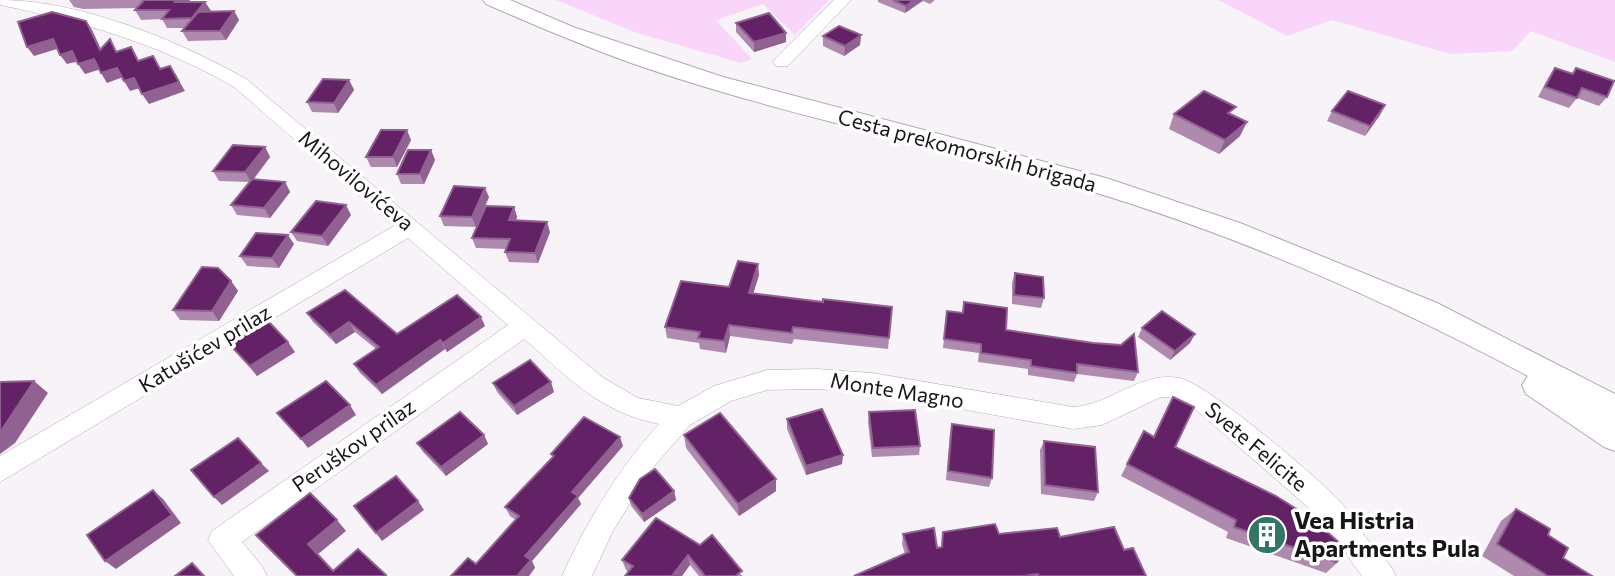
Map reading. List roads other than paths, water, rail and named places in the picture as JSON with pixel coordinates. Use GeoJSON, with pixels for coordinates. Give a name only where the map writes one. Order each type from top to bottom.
{"type":"FeatureCollection","features":[{"type":"Feature","properties":{"kind":"main road","name":"Cesta prekomorskih brigada"},"geometry":{"type":"LineString","coordinates":[[493,0],[578,37],[695,78],[1068,176],[1184,212],[1280,248],[1436,316],[1615,409]]}},
{"type":"Feature","properties":{"kind":"main road","name":"Cesta prekomorskih brigada"},"geometry":{"type":"LineString","coordinates":[[1436,316],[1615,438]]}},
{"type":"Feature","properties":{"kind":"street","name":"Mihovilovićeva"},"geometry":{"type":"LineString","coordinates":[[1,0],[58,5],[187,52],[215,67],[240,83],[593,384],[633,408],[681,417]]}},
{"type":"Feature","properties":{"kind":"street"},"geometry":{"type":"LineString","coordinates":[[782,62],[843,0]]}},
{"type":"Feature","properties":{"kind":"street","name":"Katušićev prilaz"},"geometry":{"type":"LineString","coordinates":[[0,470],[410,227]]}},
{"type":"Feature","properties":{"kind":"street","name":"Peruškov prilaz"},"geometry":{"type":"LineString","coordinates":[[252,576],[222,540],[524,326]]}},
{"type":"Feature","properties":{"kind":"street","name":"Monte Magno"},"geometry":{"type":"LineString","coordinates":[[577,576],[584,558],[641,463],[681,417],[723,393],[767,380],[817,379],[872,383],[1073,418],[1093,416],[1159,387],[1179,388]]}},
{"type":"Feature","properties":{"kind":"street","name":"Svete Felicite"},"geometry":{"type":"LineString","coordinates":[[1179,388],[1203,401],[1327,506],[1361,554],[1381,576]]}},
{"type":"Feature","properties":{"kind":"place","name":"Vea Histria Apartments Pula"},"geometry":{"type":"Point","coordinates":[1267,535]}}]}
